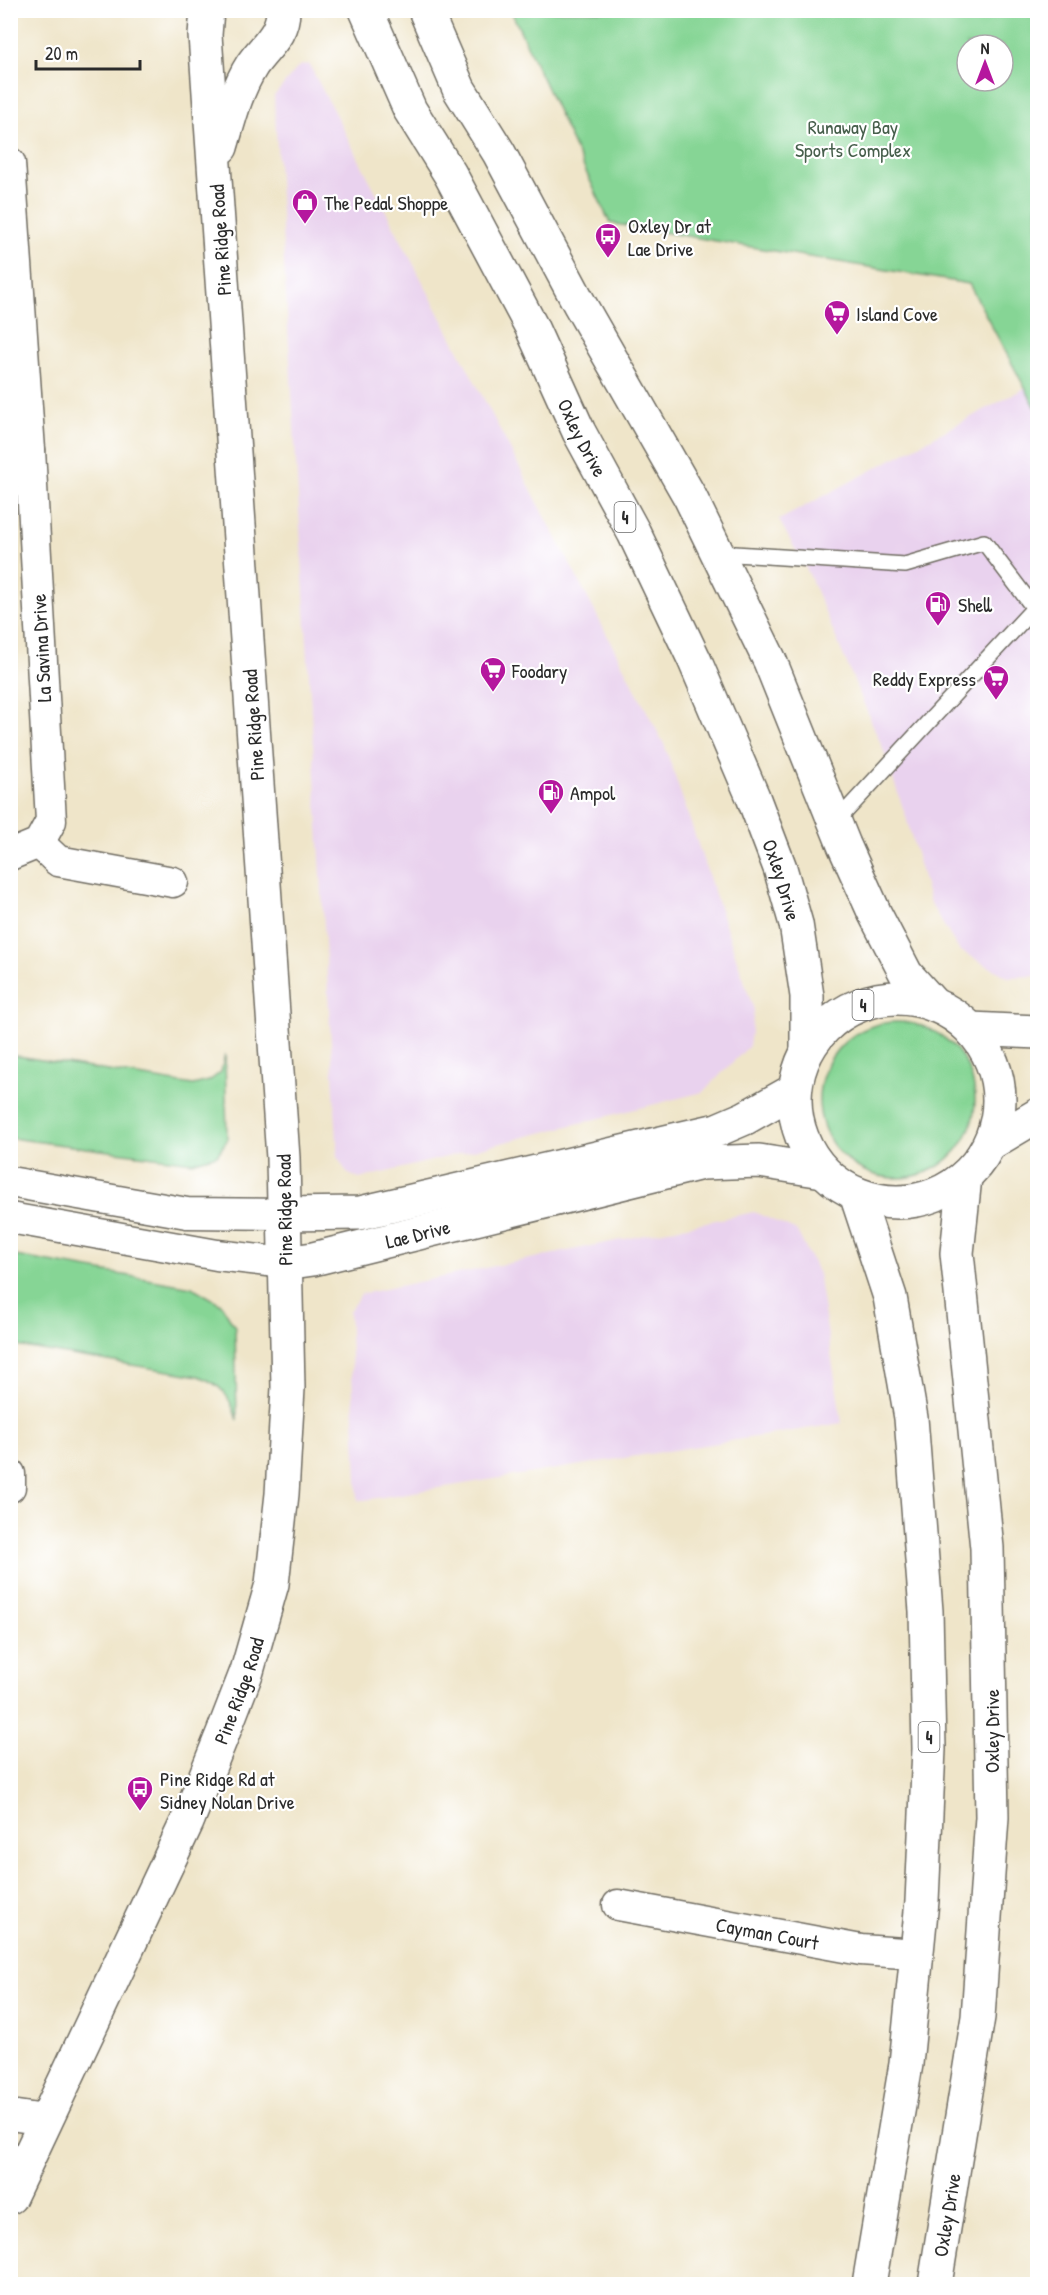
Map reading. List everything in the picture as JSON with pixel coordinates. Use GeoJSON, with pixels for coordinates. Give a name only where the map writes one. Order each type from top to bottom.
{"type":"FeatureCollection","features":[{"type":"Feature","properties":{"kind":"main road","name":"Pine Ridge Road"},"geometry":{"type":"LineString","coordinates":[[14,2181],[187,1822],[247,1671],[272,1584],[282,1494],[288,1388],[283,1158],[205,35],[207,10]]}},
{"type":"Feature","properties":{"kind":"main road","name":"Pine Ridge Road"},"geometry":{"type":"LineString","coordinates":[[215,169],[233,106],[252,65],[277,36],[283,10]]}},
{"type":"Feature","properties":{"kind":"main road","name":"Oxley Drive"},"geometry":{"type":"LineString","coordinates":[[366,10],[410,110],[450,174],[531,326],[579,432],[634,533],[694,659],[753,797],[780,868],[796,924],[807,996],[807,1050]]}},
{"type":"Feature","properties":{"kind":"main road","name":"4"},"geometry":{"type":"LineString","coordinates":[[425,10],[459,89],[499,153],[579,303],[646,417],[719,553],[770,661],[835,823],[875,914],[906,974],[934,1005]]}},
{"type":"Feature","properties":{"kind":"main road"},"geometry":{"type":"LineString","coordinates":[[430,143],[477,119]]}},
{"type":"Feature","properties":{"kind":"main road","name":"4"},"geometry":{"type":"LineString","coordinates":[[906,998],[934,1005],[954,1015],[971,1029],[991,1058],[1000,1092],[1000,1110],[991,1143],[980,1161],[965,1177],[937,1194],[905,1202],[880,1201],[856,1194],[823,1171],[809,1154],[800,1134],[795,1112],[795,1090],[799,1069],[807,1050],[825,1027],[849,1010],[876,1000],[906,998]]}},
{"type":"Feature","properties":{"kind":"main road"},"geometry":{"type":"LineString","coordinates":[[971,1029],[1038,1032]]}},
{"type":"Feature","properties":{"kind":"main road","name":"Lae Drive"},"geometry":{"type":"LineString","coordinates":[[283,1214],[360,1213],[717,1130],[745,1118],[795,1090]]}},
{"type":"Feature","properties":{"kind":"main road"},"geometry":{"type":"LineString","coordinates":[[991,1143],[1038,1115]]}},
{"type":"Feature","properties":{"kind":"main road","name":"Lae Drive"},"geometry":{"type":"LineString","coordinates":[[285,1263],[313,1259],[702,1163],[759,1161],[823,1171]]}},
{"type":"Feature","properties":{"kind":"main road","name":"Oxley Drive"},"geometry":{"type":"LineString","coordinates":[[935,2284],[978,2017],[992,1817],[987,1548],[957,1253],[965,1177]]}},
{"type":"Feature","properties":{"kind":"main road","name":"4"},"geometry":{"type":"LineString","coordinates":[[856,1194],[890,1297],[911,1418],[926,1611],[929,1749],[917,1954],[906,2064],[869,2284]]}},
{"type":"Feature","properties":{"kind":"street","name":"La Savina Drive"},"geometry":{"type":"LineString","coordinates":[[10,163],[20,451],[51,821],[39,843]]}},
{"type":"Feature","properties":{"kind":"street"},"geometry":{"type":"LineString","coordinates":[[10,855],[39,843],[58,861],[173,882]]}},
{"type":"Feature","properties":{"kind":"street","name":"Lae Drive"},"geometry":{"type":"LineString","coordinates":[[10,1182],[187,1213],[283,1214]]}},
{"type":"Feature","properties":{"kind":"street","name":"Lae Drive"},"geometry":{"type":"LineString","coordinates":[[10,1218],[217,1255],[285,1263]]}},
{"type":"Feature","properties":{"kind":"street"},"geometry":{"type":"LineString","coordinates":[[10,1474],[10,1487]]}},
{"type":"Feature","properties":{"kind":"street","name":"Cayman Court"},"geometry":{"type":"LineString","coordinates":[[618,1905],[861,1950],[917,1954]]}},
{"type":"Feature","properties":{"kind":"street"},"geometry":{"type":"LineString","coordinates":[[10,2115],[45,2120]]}},
{"type":"Feature","properties":{"kind":"lane"},"geometry":{"type":"LineString","coordinates":[[719,553],[905,565],[984,542],[1034,608],[835,823]]}},
{"type":"Feature","properties":{"kind":"shaded area"},"geometry":{"type":"Polygon","coordinates":[[[309,64],[664,744],[754,1010],[749,1046],[703,1092],[359,1179],[347,1173],[338,1158],[274,96],[299,66],[309,64]]]}},
{"type":"Feature","properties":{"kind":"shaded area"},"geometry":{"type":"Polygon","coordinates":[[[1025,388],[1038,410],[1037,976],[1008,977],[959,950],[930,903],[906,817],[883,749],[809,574],[779,520],[1025,388]]]}},
{"type":"Feature","properties":{"kind":"shaded area"},"geometry":{"type":"Polygon","coordinates":[[[754,1212],[797,1231],[818,1273],[842,1423],[358,1501],[349,1311],[361,1294],[754,1212]]]}},
{"type":"Feature","properties":{"kind":"green space","name":"Runaway Bay Sports Complex"},"geometry":{"type":"Polygon","coordinates":[[[511,11],[1037,11],[1037,410],[969,284],[610,223],[511,11]]]}},
{"type":"Feature","properties":{"kind":"green space"},"geometry":{"type":"Polygon","coordinates":[[[897,1022],[927,1028],[952,1045],[969,1070],[975,1100],[969,1130],[952,1155],[927,1172],[897,1178],[867,1172],[842,1155],[825,1130],[819,1100],[825,1070],[842,1045],[867,1028],[897,1022]]]}},
{"type":"Feature","properties":{"kind":"green space"},"geometry":{"type":"Polygon","coordinates":[[[225,1054],[227,1140],[217,1155],[192,1162],[11,1138],[11,1055],[193,1085],[209,1081],[221,1072],[225,1054]]]}},
{"type":"Feature","properties":{"kind":"green space"},"geometry":{"type":"Polygon","coordinates":[[[10,1255],[192,1287],[221,1304],[235,1327],[237,1420],[224,1392],[214,1383],[199,1376],[11,1345],[10,1255]]]}},
{"type":"Feature","properties":{"kind":"place","name":"The Pedal Shoppe"},"geometry":{"type":"Point","coordinates":[305,225]}},
{"type":"Feature","properties":{"kind":"place","name":"Oxley Dr at Lae Drive"},"geometry":{"type":"Point","coordinates":[608,259]}},
{"type":"Feature","properties":{"kind":"place","name":"Island Cove"},"geometry":{"type":"Point","coordinates":[837,336]}},
{"type":"Feature","properties":{"kind":"place","name":"Shell"},"geometry":{"type":"Point","coordinates":[938,627]}},
{"type":"Feature","properties":{"kind":"place","name":"Foodary"},"geometry":{"type":"Point","coordinates":[493,693]}},
{"type":"Feature","properties":{"kind":"place","name":"Reddy Express"},"geometry":{"type":"Point","coordinates":[996,701]}},
{"type":"Feature","properties":{"kind":"place","name":"Ampol"},"geometry":{"type":"Point","coordinates":[551,815]}},
{"type":"Feature","properties":{"kind":"place","name":"Pine Ridge Rd at Sidney Nolan Drive"},"geometry":{"type":"Point","coordinates":[140,1812]}}]}
